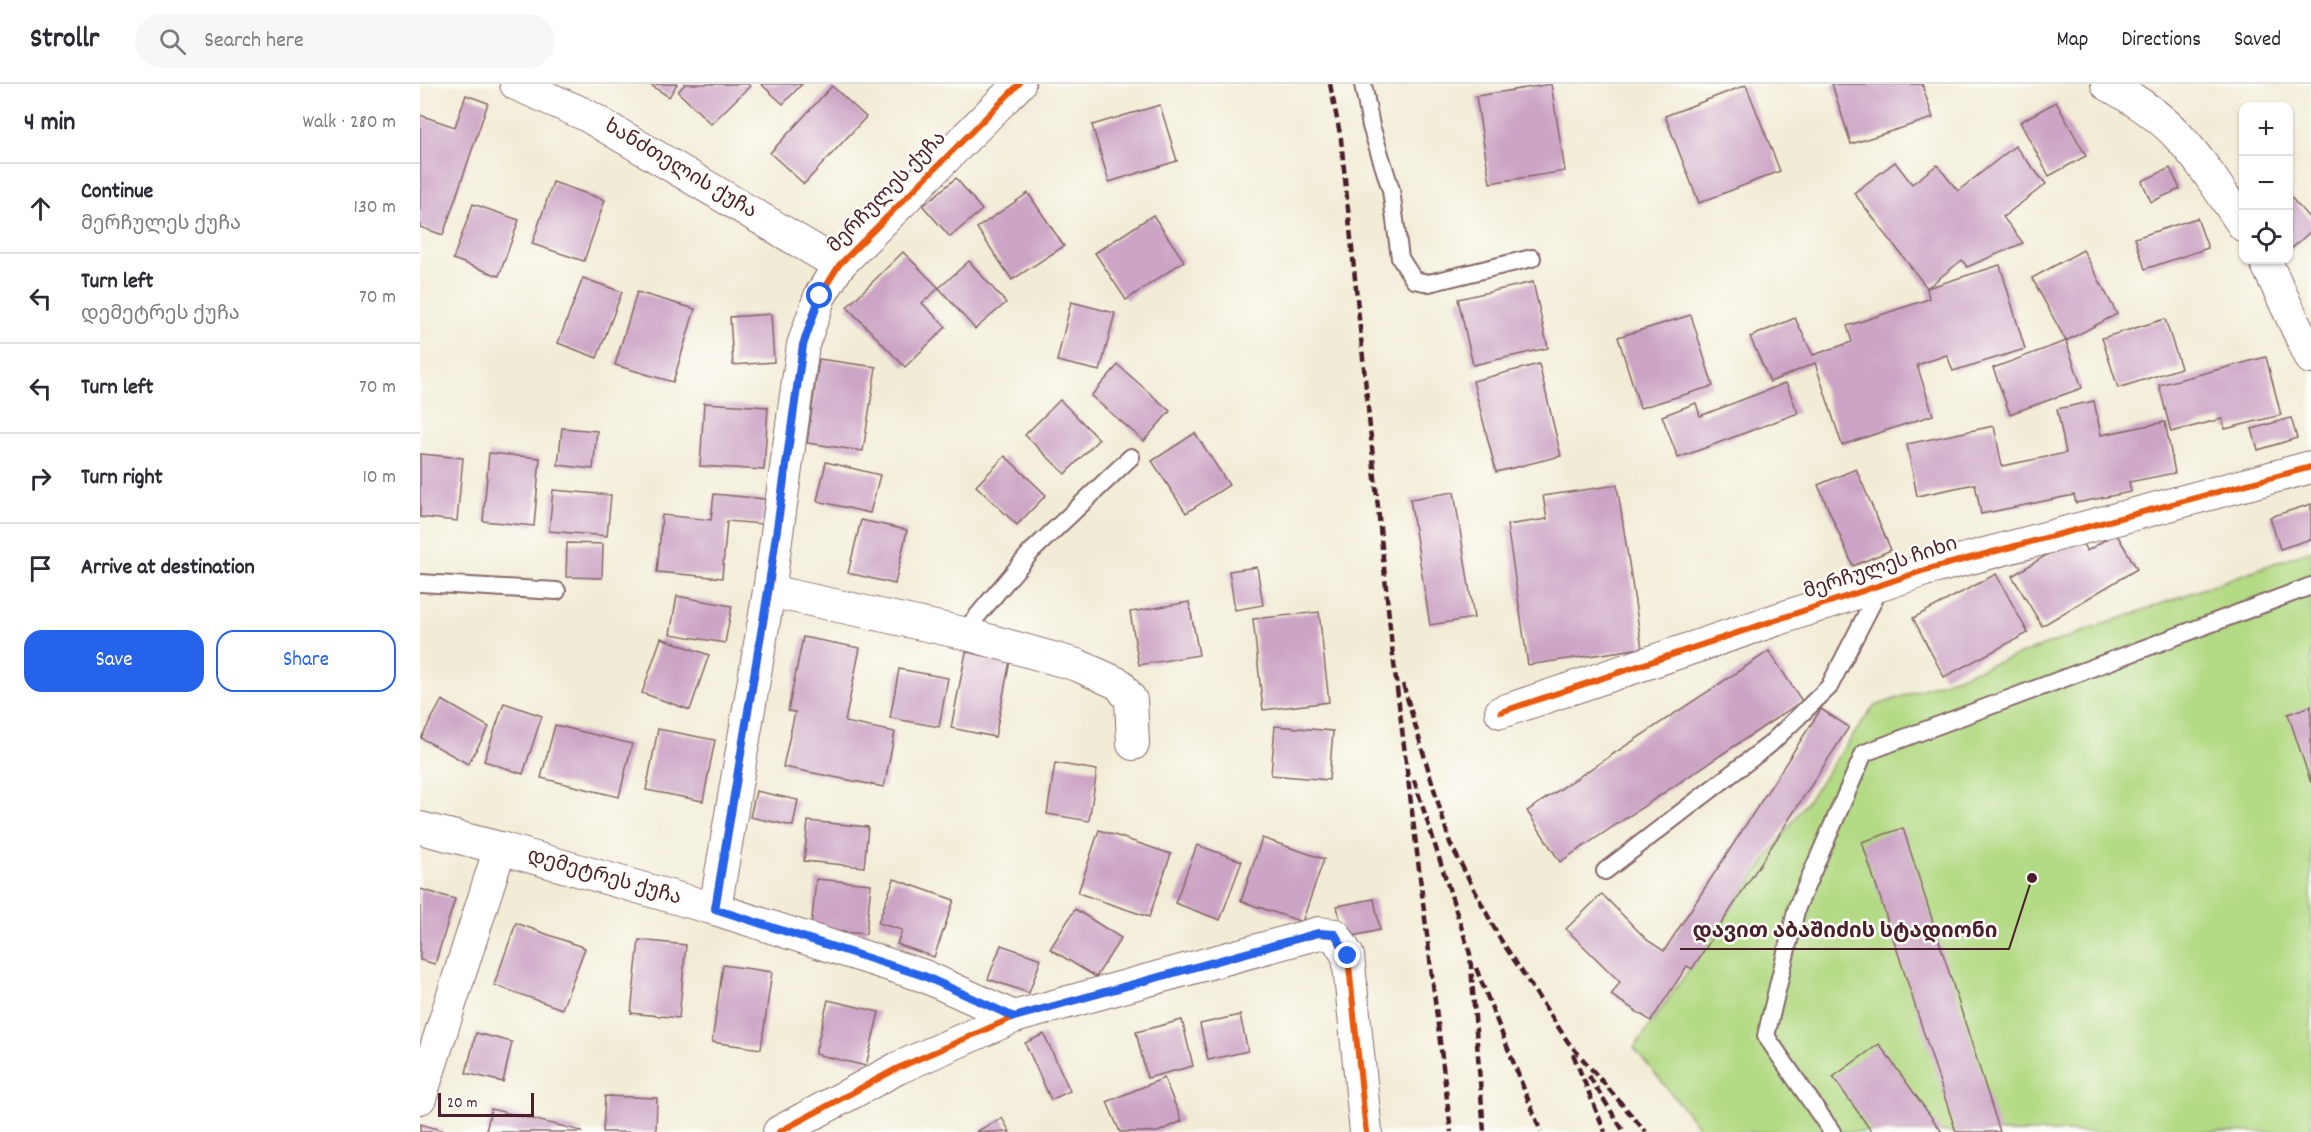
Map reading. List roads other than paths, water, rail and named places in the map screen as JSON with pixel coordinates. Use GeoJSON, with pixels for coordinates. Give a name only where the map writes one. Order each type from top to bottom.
{"type":"FeatureCollection","features":[{"type":"Feature","properties":{"kind":"street","name":"ხანძთელის ქუჩა"},"geometry":{"type":"LineString","coordinates":[[516,84],[586,115],[839,264]]}},
{"type":"Feature","properties":{"kind":"street","name":"მერჩულეს ქუჩა"},"geometry":{"type":"LineString","coordinates":[[715,909],[768,591],[803,345],[820,296],[839,264],[1019,84]]}},
{"type":"Feature","properties":{"kind":"street"},"geometry":{"type":"LineString","coordinates":[[2107,84],[2138,101],[2178,135],[2239,219]]}},
{"type":"Feature","properties":{"kind":"street"},"geometry":{"type":"LineString","coordinates":[[2267,264],[2311,358]]}},
{"type":"Feature","properties":{"kind":"street","name":"მერჩულეს ჩიხი"},"geometry":{"type":"LineString","coordinates":[[1501,712],[1937,567],[2311,467]]}},
{"type":"Feature","properties":{"kind":"street"},"geometry":{"type":"LineString","coordinates":[[768,591],[963,633],[1077,665],[1119,684],[1131,700],[1133,744]]}},
{"type":"Feature","properties":{"kind":"street","name":"დემეტრეს ქუჩა"},"geometry":{"type":"LineString","coordinates":[[420,828],[500,848],[715,909],[924,976],[1014,1017]]}},
{"type":"Feature","properties":{"kind":"street"},"geometry":{"type":"LineString","coordinates":[[420,1098],[500,848]]}},
{"type":"Feature","properties":{"kind":"street"},"geometry":{"type":"LineString","coordinates":[[778,1132],[898,1068],[1014,1017],[1318,933],[1335,934],[1348,956],[1366,1132]]}},
{"type":"Feature","properties":{"kind":"lane"},"geometry":{"type":"LineString","coordinates":[[1363,84],[1371,126],[1391,190],[1400,258],[1414,280],[1429,283],[1532,258]]}},
{"type":"Feature","properties":{"kind":"lane"},"geometry":{"type":"LineString","coordinates":[[963,633],[1031,552],[1131,457]]}},
{"type":"Feature","properties":{"kind":"lane"},"geometry":{"type":"LineString","coordinates":[[420,583],[557,591]]}},
{"type":"Feature","properties":{"kind":"lane"},"geometry":{"type":"LineString","coordinates":[[1605,871],[1769,745],[1829,687],[1881,585]]}},
{"type":"Feature","properties":{"kind":"lane"},"geometry":{"type":"LineString","coordinates":[[1832,1132],[1766,1036],[1797,907],[1864,753],[2311,586]]}},
{"type":"Feature","properties":{"kind":"railway"},"geometry":{"type":"LineString","coordinates":[[1330,84],[1341,139],[1392,647],[1451,1132]]}},
{"type":"Feature","properties":{"kind":"railway"},"geometry":{"type":"LineString","coordinates":[[1403,684],[1450,843],[1499,937],[1568,1042],[1646,1132]]}},
{"type":"Feature","properties":{"kind":"railway"},"geometry":{"type":"LineString","coordinates":[[1414,780],[1470,954],[1484,1132]]}},
{"type":"Feature","properties":{"kind":"railway"},"geometry":{"type":"LineString","coordinates":[[1476,968],[1541,1132]]}},
{"type":"Feature","properties":{"kind":"railway"},"geometry":{"type":"LineString","coordinates":[[1573,1054],[1605,1132]]}},
{"type":"Feature","properties":{"kind":"railway"},"geometry":{"type":"LineString","coordinates":[[1589,1076],[1624,1132]]}},
{"type":"Feature","properties":{"kind":"place","name":"დავით აბაშიძის სტადიონი"},"geometry":{"type":"Point","coordinates":[2032,878]}}]}
